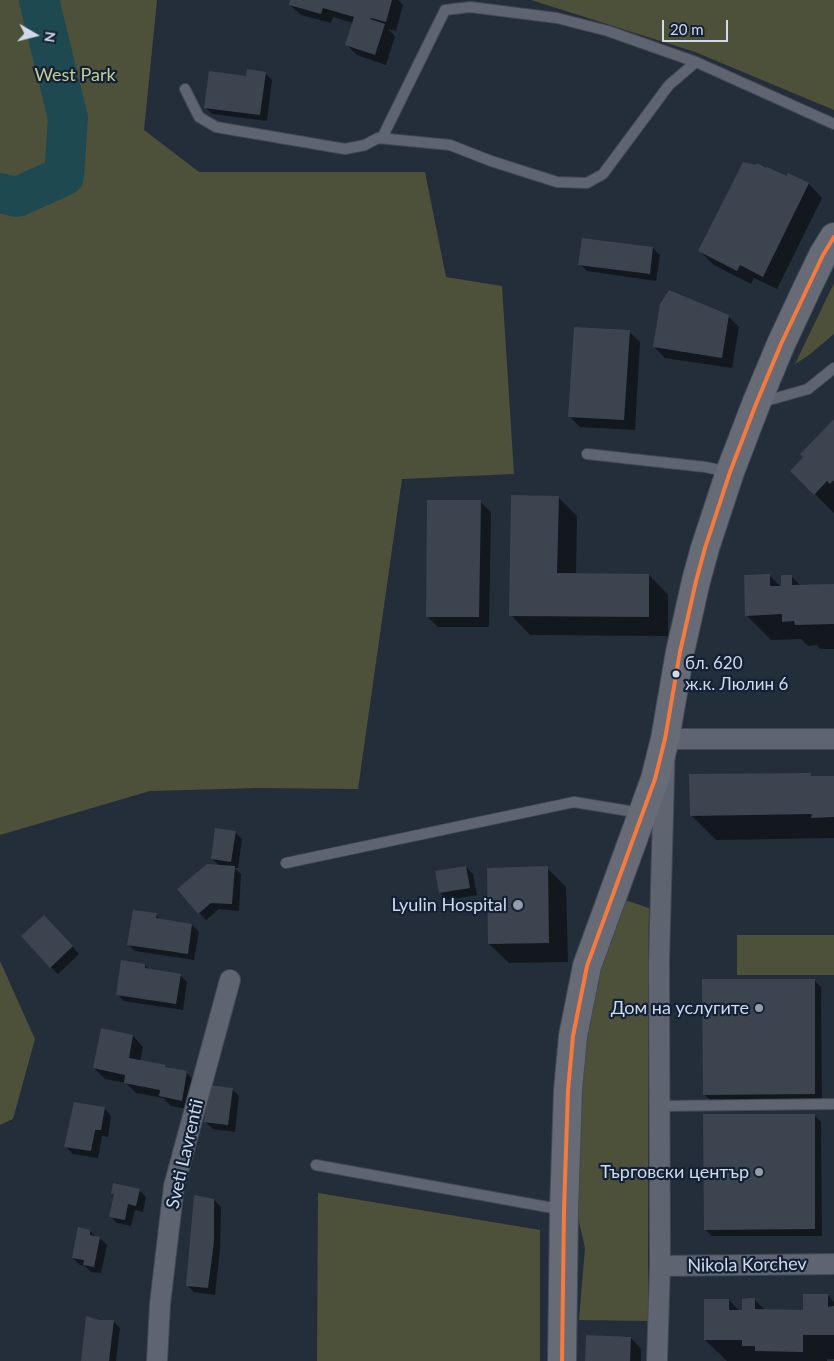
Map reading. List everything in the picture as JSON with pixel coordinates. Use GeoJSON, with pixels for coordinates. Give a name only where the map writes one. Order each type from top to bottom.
{"type":"FeatureCollection","features":[{"type":"Feature","properties":{"kind":"main road"},"geometry":{"type":"LineString","coordinates":[[562,1361],[568,1090],[573,1036],[587,966],[654,779],[665,739],[680,652],[696,581],[730,472],[781,344],[830,249]]}},
{"type":"Feature","properties":{"kind":"street"},"geometry":{"type":"LineString","coordinates":[[658,1361],[660,1106],[658,962],[665,739],[834,738]]}},
{"type":"Feature","properties":{"kind":"street","name":"Sveti Lavrentii"},"geometry":{"type":"LineString","coordinates":[[157,1361],[160,1304],[174,1186],[230,980]]}},
{"type":"Feature","properties":{"kind":"street","name":"Nikola Korchev"},"geometry":{"type":"LineString","coordinates":[[660,1266],[834,1264]]}},
{"type":"Feature","properties":{"kind":"lane"},"geometry":{"type":"LineString","coordinates":[[382,138],[445,10],[470,7],[557,18],[608,32],[696,62],[834,124]]}},
{"type":"Feature","properties":{"kind":"lane"},"geometry":{"type":"LineString","coordinates":[[185,89],[199,117],[216,128],[345,149],[365,145],[378,138],[450,145],[491,161],[557,182],[587,183],[603,174],[669,85],[696,62]]}},
{"type":"Feature","properties":{"kind":"lane"},"geometry":{"type":"LineString","coordinates":[[756,404],[808,389],[834,368]]}},
{"type":"Feature","properties":{"kind":"lane"},"geometry":{"type":"LineString","coordinates":[[587,454],[705,467],[730,472]]}},
{"type":"Feature","properties":{"kind":"lane"},"geometry":{"type":"LineString","coordinates":[[286,863],[574,802],[642,813]]}},
{"type":"Feature","properties":{"kind":"lane"},"geometry":{"type":"LineString","coordinates":[[660,1106],[834,1104]]}},
{"type":"Feature","properties":{"kind":"lane"},"geometry":{"type":"LineString","coordinates":[[316,1165],[564,1210]]}},
{"type":"Feature","properties":{"kind":"green space","name":"West Park"},"geometry":{"type":"Polygon","coordinates":[[[0,0],[157,0],[144,130],[199,172],[425,172],[446,277],[502,286],[514,474],[402,479],[358,789],[258,788],[150,791],[0,835],[0,0]]]}},
{"type":"Feature","properties":{"kind":"green space"},"geometry":{"type":"Polygon","coordinates":[[[531,0],[834,0],[834,110],[695,52],[531,0]]]}},
{"type":"Feature","properties":{"kind":"green space"},"geometry":{"type":"Polygon","coordinates":[[[834,283],[834,334],[795,364],[834,283]]]}},
{"type":"Feature","properties":{"kind":"green space"},"geometry":{"type":"Polygon","coordinates":[[[622,899],[649,908],[648,1321],[579,1320],[585,1248],[576,1209],[582,1037],[596,969],[622,899]]]}},
{"type":"Feature","properties":{"kind":"green space"},"geometry":{"type":"Polygon","coordinates":[[[737,935],[834,935],[834,975],[737,975],[737,935]]]}},
{"type":"Feature","properties":{"kind":"green space"},"geometry":{"type":"Polygon","coordinates":[[[0,961],[35,1039],[13,1119],[0,1125],[0,961]]]}},
{"type":"Feature","properties":{"kind":"green space"},"geometry":{"type":"Polygon","coordinates":[[[318,1193],[540,1230],[540,1361],[317,1361],[318,1193]]]}},
{"type":"Feature","properties":{"kind":"building"},"geometry":{"type":"Polygon","coordinates":[[[290,0],[392,0],[386,22],[370,19],[385,24],[375,55],[345,45],[354,17],[323,8],[321,14],[289,5],[290,0]]]}},
{"type":"Feature","properties":{"kind":"building"},"geometry":{"type":"Polygon","coordinates":[[[247,69],[266,72],[260,115],[204,108],[209,71],[246,76],[247,69]]]}},
{"type":"Feature","properties":{"kind":"building"},"geometry":{"type":"Polygon","coordinates":[[[743,162],[756,165],[757,163],[787,176],[788,173],[809,183],[763,277],[740,265],[737,271],[698,251],[743,162]]]}},
{"type":"Feature","properties":{"kind":"building"},"geometry":{"type":"Polygon","coordinates":[[[582,238],[653,247],[650,274],[578,265],[582,238]]]}},
{"type":"Feature","properties":{"kind":"building"},"geometry":{"type":"Polygon","coordinates":[[[669,290],[729,315],[722,358],[653,347],[660,304],[669,290]]]}},
{"type":"Feature","properties":{"kind":"building"},"geometry":{"type":"Polygon","coordinates":[[[574,327],[630,330],[624,420],[568,417],[574,327]]]}},
{"type":"Feature","properties":{"kind":"building"},"geometry":{"type":"Polygon","coordinates":[[[834,419],[834,480],[830,484],[827,481],[814,495],[790,471],[803,457],[800,454],[834,419]]]}},
{"type":"Feature","properties":{"kind":"building"},"geometry":{"type":"Polygon","coordinates":[[[511,495],[559,496],[557,573],[649,574],[649,617],[509,616],[511,495]]]}},
{"type":"Feature","properties":{"kind":"building"},"geometry":{"type":"Polygon","coordinates":[[[427,500],[481,500],[479,617],[426,617],[427,500]]]}},
{"type":"Feature","properties":{"kind":"building"},"geometry":{"type":"Polygon","coordinates":[[[770,574],[770,586],[781,586],[781,575],[792,575],[792,585],[834,584],[834,624],[795,625],[794,621],[782,622],[782,614],[745,616],[744,575],[770,574]]]}},
{"type":"Feature","properties":{"kind":"building"},"geometry":{"type":"Polygon","coordinates":[[[811,773],[811,776],[834,776],[834,817],[811,818],[812,814],[690,816],[689,774],[811,773]]]}},
{"type":"Feature","properties":{"kind":"building"},"geometry":{"type":"Polygon","coordinates":[[[215,828],[236,831],[231,862],[211,859],[215,828]]]}},
{"type":"Feature","properties":{"kind":"building"},"geometry":{"type":"Polygon","coordinates":[[[207,864],[235,866],[232,904],[211,903],[198,914],[177,889],[207,864]]]}},
{"type":"Feature","properties":{"kind":"building"},"geometry":{"type":"Polygon","coordinates":[[[466,866],[470,888],[439,893],[435,871],[466,866]]]}},
{"type":"Feature","properties":{"kind":"building","name":"Lyulin Hospital"},"geometry":{"type":"Polygon","coordinates":[[[548,866],[549,943],[488,944],[487,868],[548,866]]]}},
{"type":"Feature","properties":{"kind":"building"},"geometry":{"type":"Polygon","coordinates":[[[133,910],[157,913],[156,918],[192,924],[188,954],[127,945],[133,910]]]}},
{"type":"Feature","properties":{"kind":"building"},"geometry":{"type":"Polygon","coordinates":[[[44,915],[73,946],[50,968],[21,936],[44,915]]]}},
{"type":"Feature","properties":{"kind":"building"},"geometry":{"type":"Polygon","coordinates":[[[121,960],[145,964],[145,968],[181,974],[176,1004],[116,995],[121,960]]]}},
{"type":"Feature","properties":{"kind":"building","name":"Дом на услугите"},"geometry":{"type":"Polygon","coordinates":[[[702,979],[815,979],[815,1094],[703,1095],[702,979]]]}},
{"type":"Feature","properties":{"kind":"building"},"geometry":{"type":"Polygon","coordinates":[[[101,1028],[133,1035],[129,1058],[187,1071],[182,1101],[159,1096],[160,1090],[124,1083],[125,1075],[93,1068],[101,1028]]]}},
{"type":"Feature","properties":{"kind":"building"},"geometry":{"type":"Polygon","coordinates":[[[209,1085],[233,1088],[228,1125],[204,1122],[209,1085]]]}},
{"type":"Feature","properties":{"kind":"building"},"geometry":{"type":"Polygon","coordinates":[[[74,1102],[105,1107],[101,1130],[95,1130],[91,1151],[64,1147],[74,1102]]]}},
{"type":"Feature","properties":{"kind":"building","name":"Търговски център"},"geometry":{"type":"Polygon","coordinates":[[[703,1114],[815,1114],[815,1229],[704,1230],[703,1114]]]}},
{"type":"Feature","properties":{"kind":"building"},"geometry":{"type":"Polygon","coordinates":[[[113,1183],[140,1189],[136,1206],[128,1204],[125,1220],[109,1217],[114,1194],[111,1194],[113,1183]]]}},
{"type":"Feature","properties":{"kind":"building"},"geometry":{"type":"Polygon","coordinates":[[[194,1195],[214,1199],[214,1242],[208,1288],[186,1286],[194,1195]]]}},
{"type":"Feature","properties":{"kind":"building"},"geometry":{"type":"Polygon","coordinates":[[[78,1227],[90,1230],[90,1235],[100,1237],[94,1267],[83,1265],[84,1260],[72,1258],[78,1227]]]}},
{"type":"Feature","properties":{"kind":"building"},"geometry":{"type":"Polygon","coordinates":[[[803,1294],[828,1294],[828,1307],[834,1306],[834,1335],[803,1335],[803,1352],[755,1351],[755,1346],[742,1346],[742,1340],[704,1340],[704,1299],[729,1299],[729,1310],[742,1310],[742,1299],[755,1298],[755,1309],[803,1310],[803,1294]]]}},
{"type":"Feature","properties":{"kind":"building"},"geometry":{"type":"Polygon","coordinates":[[[86,1316],[99,1320],[114,1320],[109,1361],[81,1361],[86,1316]]]}},
{"type":"Feature","properties":{"kind":"building"},"geometry":{"type":"Polygon","coordinates":[[[586,1335],[631,1337],[630,1361],[585,1361],[586,1335]]]}},
{"type":"Feature","properties":{"kind":"waterway"},"geometry":{"type":"LineString","coordinates":[[0,193],[17,197],[64,176],[68,118],[39,0]]}},
{"type":"Feature","properties":{"kind":"transit line"},"geometry":{"type":"LineString","coordinates":[[562,1361],[568,1090],[573,1036],[587,966],[655,779],[665,739],[680,652],[696,581],[730,472],[781,344],[823,255],[834,237]]}},
{"type":"Feature","properties":{"kind":"place","name":"бл. 620 ж.к. Люлин 6"},"geometry":{"type":"Point","coordinates":[676,674]}},
{"type":"Feature","properties":{"kind":"place","name":"Lyulin Hospital"},"geometry":{"type":"Point","coordinates":[518,905]}},
{"type":"Feature","properties":{"kind":"place","name":"Дом на услугите"},"geometry":{"type":"Point","coordinates":[759,1008]}},
{"type":"Feature","properties":{"kind":"place","name":"Търговски център"},"geometry":{"type":"Point","coordinates":[759,1172]}}]}
